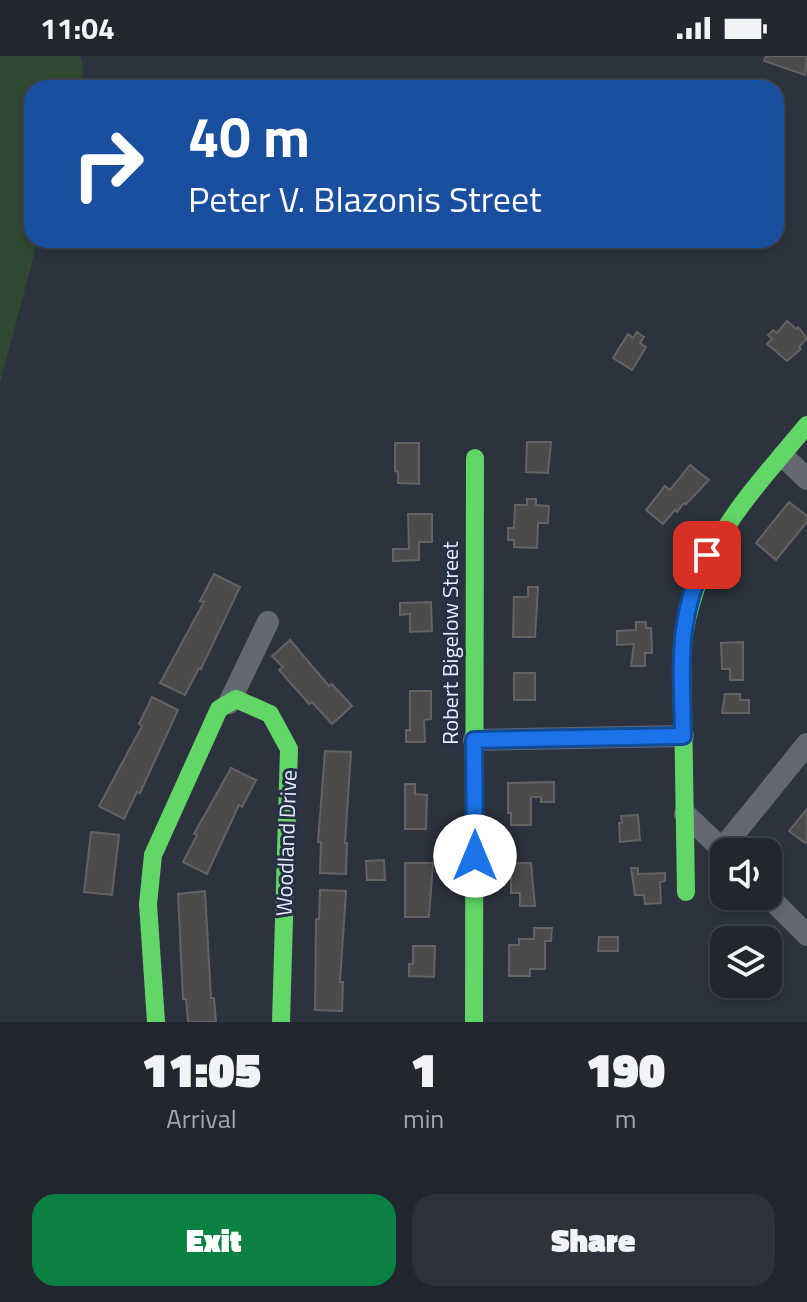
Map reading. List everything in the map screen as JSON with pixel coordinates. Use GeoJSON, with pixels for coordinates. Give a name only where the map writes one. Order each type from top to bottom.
{"type":"FeatureCollection","features":[{"type":"Feature","properties":{"kind":"street"},"geometry":{"type":"LineString","coordinates":[[686,892],[683,629],[694,583],[719,534],[807,425]]}},
{"type":"Feature","properties":{"kind":"street"},"geometry":{"type":"LineString","coordinates":[[783,456],[807,479]]}},
{"type":"Feature","properties":{"kind":"street","name":"Robert Bigelow Street"},"geometry":{"type":"LineString","coordinates":[[474,1022],[475,458]]}},
{"type":"Feature","properties":{"kind":"street"},"geometry":{"type":"LineString","coordinates":[[156,1022],[148,904],[153,855],[219,709],[229,703],[268,622]]}},
{"type":"Feature","properties":{"kind":"street","name":"Woodland Drive"},"geometry":{"type":"LineString","coordinates":[[229,703],[236,699],[270,714],[289,749],[281,1022]]}},
{"type":"Feature","properties":{"kind":"street"},"geometry":{"type":"LineString","coordinates":[[474,740],[683,736]]}},
{"type":"Feature","properties":{"kind":"street"},"geometry":{"type":"LineString","coordinates":[[733,838],[807,744]]}},
{"type":"Feature","properties":{"kind":"street"},"geometry":{"type":"LineString","coordinates":[[685,814],[710,838]]}},
{"type":"Feature","properties":{"kind":"street"},"geometry":{"type":"LineString","coordinates":[[782,910],[807,935]]}},
{"type":"Feature","properties":{"kind":"green space"},"geometry":{"type":"Polygon","coordinates":[[[0,56],[80,56],[84,69],[81,80],[24,80],[24,248],[36,248],[0,383],[0,56]]]}},
{"type":"Feature","properties":{"kind":"building"},"geometry":{"type":"Polygon","coordinates":[[[766,56],[807,56],[805,75],[764,61],[766,56]]]}},
{"type":"Feature","properties":{"kind":"building"},"geometry":{"type":"Polygon","coordinates":[[[787,321],[796,329],[798,327],[807,338],[799,347],[801,349],[787,361],[767,344],[772,339],[768,335],[773,330],[777,333],[787,321]]]}},
{"type":"Feature","properties":{"kind":"building"},"geometry":{"type":"Polygon","coordinates":[[[637,332],[644,337],[640,343],[646,347],[632,370],[613,358],[628,334],[633,338],[637,332]]]}},
{"type":"Feature","properties":{"kind":"building"},"geometry":{"type":"Polygon","coordinates":[[[527,442],[551,442],[548,473],[526,472],[527,442]]]}},
{"type":"Feature","properties":{"kind":"building"},"geometry":{"type":"Polygon","coordinates":[[[395,443],[419,443],[419,484],[398,483],[395,443]]]}},
{"type":"Feature","properties":{"kind":"building"},"geometry":{"type":"Polygon","coordinates":[[[690,465],[709,480],[663,524],[646,510],[665,486],[670,490],[690,465]]]}},
{"type":"Feature","properties":{"kind":"building"},"geometry":{"type":"Polygon","coordinates":[[[527,499],[536,499],[536,505],[549,506],[548,523],[538,523],[537,548],[514,547],[514,540],[508,540],[508,528],[514,528],[515,505],[527,505],[527,499]]]}},
{"type":"Feature","properties":{"kind":"building"},"geometry":{"type":"Polygon","coordinates":[[[789,502],[807,516],[807,522],[776,560],[756,543],[789,502]]]}},
{"type":"Feature","properties":{"kind":"building"},"geometry":{"type":"Polygon","coordinates":[[[408,514],[432,514],[432,542],[419,542],[419,560],[393,561],[393,549],[409,549],[408,514]]]}},
{"type":"Feature","properties":{"kind":"building"},"geometry":{"type":"Polygon","coordinates":[[[214,574],[240,587],[201,669],[185,695],[160,683],[204,602],[200,601],[214,574]]]}},
{"type":"Feature","properties":{"kind":"building"},"geometry":{"type":"Polygon","coordinates":[[[528,587],[538,587],[535,637],[513,637],[514,597],[528,597],[528,587]]]}},
{"type":"Feature","properties":{"kind":"building"},"geometry":{"type":"Polygon","coordinates":[[[431,602],[432,631],[410,632],[410,614],[400,615],[400,603],[431,602]]]}},
{"type":"Feature","properties":{"kind":"building"},"geometry":{"type":"Polygon","coordinates":[[[636,622],[646,622],[646,628],[651,628],[652,653],[645,653],[645,666],[631,666],[634,644],[617,645],[617,631],[636,630],[636,622]]]}},
{"type":"Feature","properties":{"kind":"building"},"geometry":{"type":"Polygon","coordinates":[[[290,640],[329,686],[332,684],[352,706],[332,724],[312,702],[309,704],[279,670],[283,667],[272,656],[290,640]]]}},
{"type":"Feature","properties":{"kind":"building"},"geometry":{"type":"Polygon","coordinates":[[[743,642],[743,680],[730,680],[730,669],[722,669],[721,643],[743,642]]]}},
{"type":"Feature","properties":{"kind":"building"},"geometry":{"type":"Polygon","coordinates":[[[514,673],[535,673],[535,700],[514,700],[514,673]]]}},
{"type":"Feature","properties":{"kind":"building"},"geometry":{"type":"Polygon","coordinates":[[[410,691],[431,691],[431,719],[424,720],[425,742],[406,742],[406,730],[410,730],[410,691]]]}},
{"type":"Feature","properties":{"kind":"building"},"geometry":{"type":"Polygon","coordinates":[[[725,694],[740,694],[740,700],[749,700],[749,713],[722,713],[725,694]]]}},
{"type":"Feature","properties":{"kind":"building"},"geometry":{"type":"Polygon","coordinates":[[[152,697],[178,710],[140,793],[137,792],[124,819],[99,806],[142,726],[139,724],[152,697]]]}},
{"type":"Feature","properties":{"kind":"building"},"geometry":{"type":"Polygon","coordinates":[[[325,751],[351,752],[346,874],[320,873],[321,842],[318,842],[325,751]]]}},
{"type":"Feature","properties":{"kind":"building"},"geometry":{"type":"Polygon","coordinates":[[[231,768],[256,780],[242,807],[239,805],[207,874],[183,862],[197,835],[194,834],[231,768]]]}},
{"type":"Feature","properties":{"kind":"building"},"geometry":{"type":"Polygon","coordinates":[[[554,782],[554,802],[541,802],[541,797],[531,797],[531,825],[511,825],[508,783],[554,782]]]}},
{"type":"Feature","properties":{"kind":"building"},"geometry":{"type":"Polygon","coordinates":[[[405,784],[415,784],[415,794],[427,795],[426,829],[405,829],[405,784]]]}},
{"type":"Feature","properties":{"kind":"building"},"geometry":{"type":"Polygon","coordinates":[[[807,809],[807,841],[805,843],[789,831],[807,809]]]}},
{"type":"Feature","properties":{"kind":"building"},"geometry":{"type":"Polygon","coordinates":[[[638,815],[640,840],[620,842],[621,816],[638,815]]]}},
{"type":"Feature","properties":{"kind":"building"},"geometry":{"type":"Polygon","coordinates":[[[91,832],[119,835],[112,895],[84,892],[91,832]]]}},
{"type":"Feature","properties":{"kind":"building"},"geometry":{"type":"Polygon","coordinates":[[[384,860],[385,880],[367,880],[366,861],[384,860]]]}},
{"type":"Feature","properties":{"kind":"building"},"geometry":{"type":"Polygon","coordinates":[[[405,863],[433,863],[429,917],[405,917],[405,863]]]}},
{"type":"Feature","properties":{"kind":"building"},"geometry":{"type":"Polygon","coordinates":[[[511,863],[531,863],[535,906],[520,906],[520,893],[511,893],[511,863]]]}},
{"type":"Feature","properties":{"kind":"building"},"geometry":{"type":"Polygon","coordinates":[[[631,868],[638,868],[638,874],[665,873],[665,881],[660,882],[661,903],[645,904],[644,895],[635,895],[631,868]]]}},
{"type":"Feature","properties":{"kind":"building"},"geometry":{"type":"Polygon","coordinates":[[[320,890],[346,891],[340,982],[343,982],[342,1011],[315,1010],[316,919],[319,919],[320,890]]]}},
{"type":"Feature","properties":{"kind":"building"},"geometry":{"type":"Polygon","coordinates":[[[205,891],[211,998],[214,998],[216,1022],[188,1022],[186,999],[183,999],[178,894],[205,891]]]}},
{"type":"Feature","properties":{"kind":"building"},"geometry":{"type":"Polygon","coordinates":[[[534,928],[552,928],[551,941],[545,941],[545,969],[530,969],[530,976],[509,976],[509,945],[519,945],[519,939],[534,939],[534,928]]]}},
{"type":"Feature","properties":{"kind":"building"},"geometry":{"type":"Polygon","coordinates":[[[599,937],[618,937],[618,951],[598,951],[599,937]]]}},
{"type":"Feature","properties":{"kind":"building"},"geometry":{"type":"Polygon","coordinates":[[[413,946],[435,946],[434,977],[409,976],[413,946]]]}},
{"type":"Feature","properties":{"kind":"traffic: fast"},"geometry":{"type":"LineString","coordinates":[[686,892],[682,648],[689,613],[698,582],[726,527],[807,425]]}},
{"type":"Feature","properties":{"kind":"traffic: fast"},"geometry":{"type":"LineString","coordinates":[[474,1022],[475,458]]}},
{"type":"Feature","properties":{"kind":"traffic: fast"},"geometry":{"type":"LineString","coordinates":[[156,1022],[148,904],[153,855],[219,709],[236,699],[270,714],[289,749],[281,1022]]}},
{"type":"Feature","properties":{"kind":"route"},"geometry":{"type":"LineString","coordinates":[[475,856],[474,740],[683,736],[683,629],[691,592],[707,555]]}}]}
